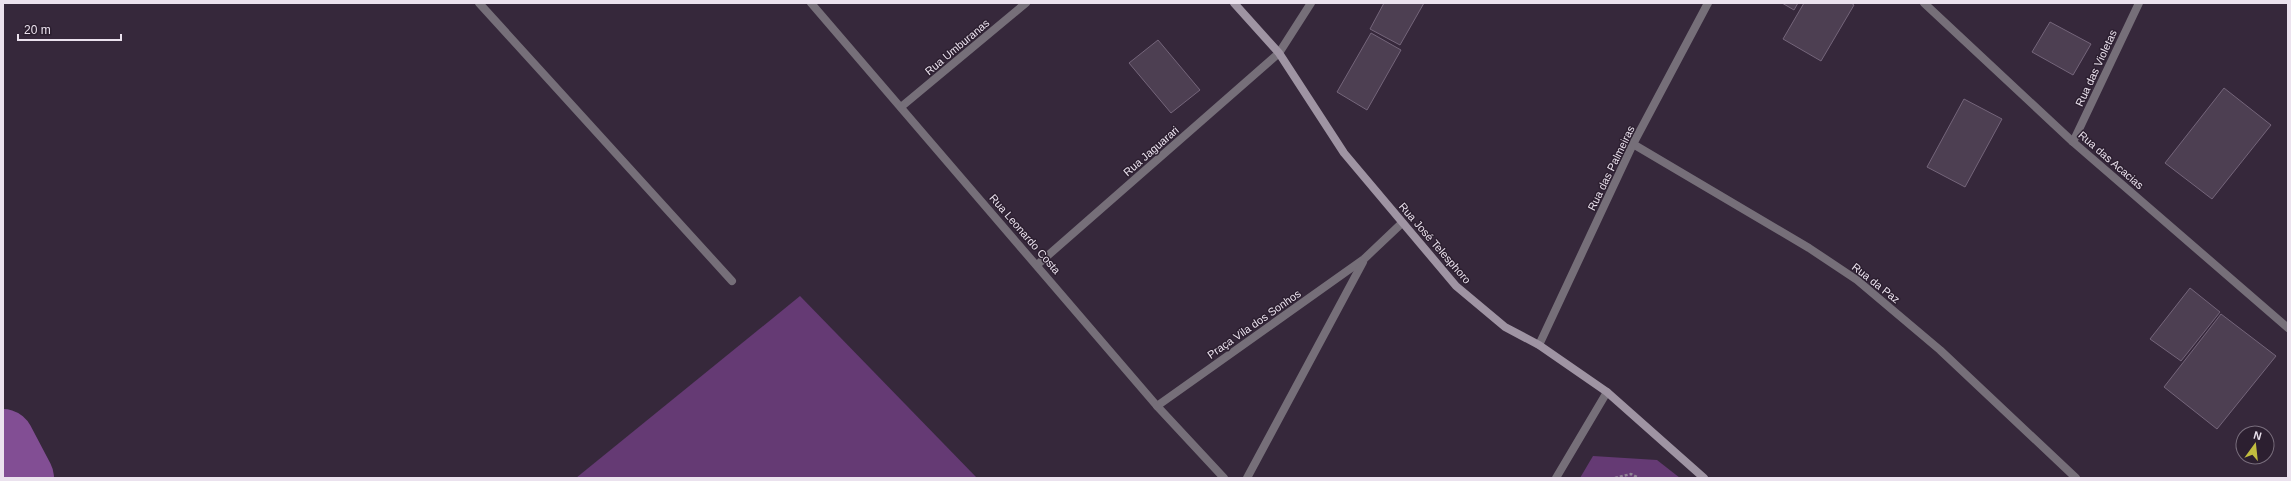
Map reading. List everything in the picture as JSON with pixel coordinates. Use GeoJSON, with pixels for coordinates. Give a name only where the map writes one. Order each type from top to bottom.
{"type":"FeatureCollection","features":[{"type":"Feature","properties":{"kind":"street"},"geometry":{"type":"LineString","coordinates":[[479,3],[732,281]]}},
{"type":"Feature","properties":{"kind":"street","name":"Rua Leonardo Costa"},"geometry":{"type":"LineString","coordinates":[[811,3],[1157,406],[1224,478]]}},
{"type":"Feature","properties":{"kind":"street","name":"Rua Umburanas"},"geometry":{"type":"LineString","coordinates":[[901,107],[1026,3]]}},
{"type":"Feature","properties":{"kind":"street","name":"Rua José Telesphoro"},"geometry":{"type":"LineString","coordinates":[[1234,3],[1279,53],[1344,153],[1456,286],[1505,327],[1539,345],[1607,392],[1704,478]]}},
{"type":"Feature","properties":{"kind":"street","name":"Rua Jaguarari"},"geometry":{"type":"LineString","coordinates":[[1037,265],[1279,53],[1311,3]]}},
{"type":"Feature","properties":{"kind":"street","name":"Rua das Palmeiras"},"geometry":{"type":"LineString","coordinates":[[1539,345],[1634,144],[1708,3]]}},
{"type":"Feature","properties":{"kind":"street","name":"Rua das Acacias"},"geometry":{"type":"LineString","coordinates":[[1924,3],[2073,142],[2288,328]]}},
{"type":"Feature","properties":{"kind":"street","name":"Rua das Violetas"},"geometry":{"type":"LineString","coordinates":[[2073,142],[2139,3]]}},
{"type":"Feature","properties":{"kind":"street","name":"Rua da Paz"},"geometry":{"type":"LineString","coordinates":[[1634,144],[1809,248],[1857,280],[1940,350],[2076,478]]}},
{"type":"Feature","properties":{"kind":"street","name":"Praça Vila dos Sonhos"},"geometry":{"type":"LineString","coordinates":[[1157,406],[1364,259],[1402,223]]}},
{"type":"Feature","properties":{"kind":"street","name":"Praça Vila dos Sonhos"},"geometry":{"type":"LineString","coordinates":[[1247,478],[1364,259]]}},
{"type":"Feature","properties":{"kind":"street"},"geometry":{"type":"LineString","coordinates":[[1556,478],[1607,392]]}},
{"type":"Feature","properties":{"kind":"path"},"geometry":{"type":"LineString","coordinates":[[1615,478],[1631,474],[1639,478]]}},
{"type":"Feature","properties":{"kind":"shaded area"},"geometry":{"type":"Polygon","coordinates":[[[800,296],[977,478],[576,478],[800,296]]]}},
{"type":"Feature","properties":{"kind":"shaded area"},"geometry":{"type":"Polygon","coordinates":[[[1593,456],[1657,460],[1680,478],[1580,478],[1593,456]]]}},
{"type":"Feature","properties":{"kind":"building"},"geometry":{"type":"Polygon","coordinates":[[[1384,3],[1424,3],[1400,45],[1370,29],[1384,3]]]}},
{"type":"Feature","properties":{"kind":"building"},"geometry":{"type":"Polygon","coordinates":[[[1782,3],[1798,3],[1794,10],[1782,3]]]}},
{"type":"Feature","properties":{"kind":"building"},"geometry":{"type":"Polygon","coordinates":[[[1804,3],[1851,3],[1854,5],[1821,61],[1783,39],[1804,3]]]}},
{"type":"Feature","properties":{"kind":"building"},"geometry":{"type":"Polygon","coordinates":[[[2050,22],[2091,44],[2073,75],[2032,52],[2050,22]]]}},
{"type":"Feature","properties":{"kind":"building"},"geometry":{"type":"Polygon","coordinates":[[[1371,33],[1401,50],[1367,110],[1337,92],[1371,33]]]}},
{"type":"Feature","properties":{"kind":"building"},"geometry":{"type":"Polygon","coordinates":[[[1158,40],[1200,90],[1171,113],[1129,63],[1158,40]]]}},
{"type":"Feature","properties":{"kind":"building"},"geometry":{"type":"Polygon","coordinates":[[[2224,88],[2271,125],[2212,199],[2165,163],[2224,88]]]}},
{"type":"Feature","properties":{"kind":"building"},"geometry":{"type":"Polygon","coordinates":[[[1964,99],[2002,119],[1965,187],[1927,167],[1964,99]]]}},
{"type":"Feature","properties":{"kind":"building"},"geometry":{"type":"Polygon","coordinates":[[[2190,288],[2220,312],[2181,361],[2150,339],[2190,288]]]}},
{"type":"Feature","properties":{"kind":"building"},"geometry":{"type":"Polygon","coordinates":[[[2221,314],[2276,356],[2217,429],[2164,387],[2221,314]]]}},
{"type":"Feature","properties":{"kind":"waterway"},"geometry":{"type":"LineString","coordinates":[[3,440],[23,478]]}}]}
